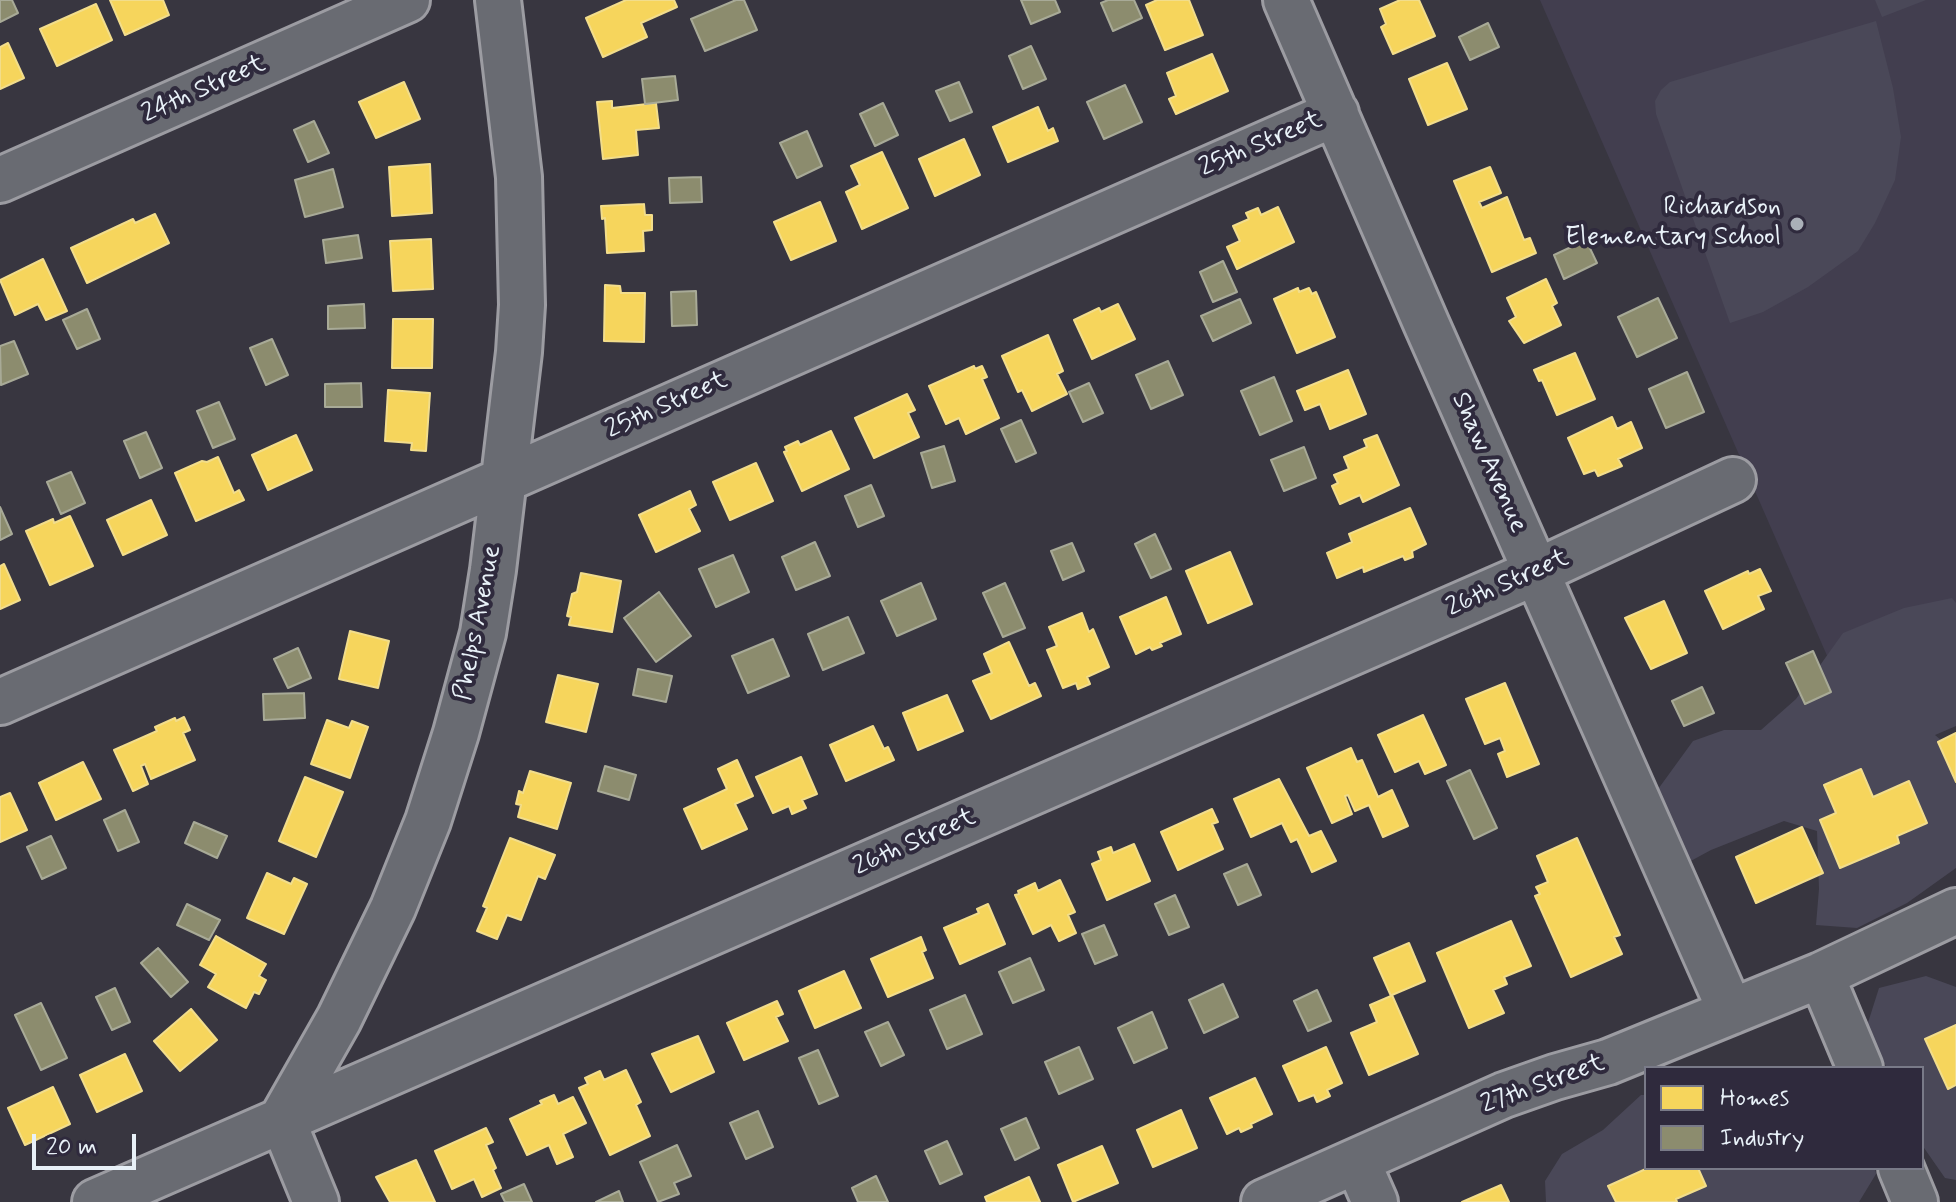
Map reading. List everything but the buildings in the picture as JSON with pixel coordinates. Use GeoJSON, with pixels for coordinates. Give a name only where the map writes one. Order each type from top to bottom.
{"type":"FeatureCollection","features":[{"type":"Feature","properties":{"kind":"street","name":"24th Street"},"geometry":{"type":"LineString","coordinates":[[0,180],[407,0]]}},
{"type":"Feature","properties":{"kind":"street","name":"Phelps Avenue"},"geometry":{"type":"LineString","coordinates":[[282,1119],[339,1019],[393,908],[428,821],[483,633],[520,338],[522,235],[515,124],[498,0]]}},
{"type":"Feature","properties":{"kind":"street","name":"Shaw Avenue"},"geometry":{"type":"LineString","coordinates":[[1286,0],[1731,1012]]}},
{"type":"Feature","properties":{"kind":"street","name":"25th Street"},"geometry":{"type":"LineString","coordinates":[[0,702],[1336,113]]}},
{"type":"Feature","properties":{"kind":"street","name":"26th Street"},"geometry":{"type":"LineString","coordinates":[[95,1202],[1536,572],[1733,480]]}},
{"type":"Feature","properties":{"kind":"street","name":"27th Street"},"geometry":{"type":"LineString","coordinates":[[1264,1202],[1504,1095],[1608,1062],[1821,975],[1956,911]]}},
{"type":"Feature","properties":{"kind":"street"},"geometry":{"type":"LineString","coordinates":[[1821,975],[1859,1066]]}},
{"type":"Feature","properties":{"kind":"street"},"geometry":{"type":"LineString","coordinates":[[282,1119],[316,1202]]}},
{"type":"Feature","properties":{"kind":"street"},"geometry":{"type":"LineString","coordinates":[[1357,1161],[1375,1202]]}},
{"type":"Feature","properties":{"kind":"street"},"geometry":{"type":"LineString","coordinates":[[1902,1170],[1915,1202]]}},
{"type":"Feature","properties":{"kind":"shaded area","name":"Richardson Elementary School"},"geometry":{"type":"Polygon","coordinates":[[[1540,0],[1956,0],[1956,649],[1846,699],[1540,0]]]}},
{"type":"Feature","properties":{"kind":"shaded area"},"geometry":{"type":"Polygon","coordinates":[[[1875,0],[1926,0],[1882,17],[1875,0]]]}},
{"type":"Feature","properties":{"kind":"shaded area"},"geometry":{"type":"Polygon","coordinates":[[[1876,21],[1893,88],[1901,137],[1895,180],[1875,223],[1858,251],[1808,287],[1763,312],[1730,323],[1656,114],[1655,101],[1670,82],[1876,21]]]}},
{"type":"Feature","properties":{"kind":"shaded area"},"geometry":{"type":"Polygon","coordinates":[[[1952,598],[1956,603],[1956,726],[1935,735],[1956,753],[1956,868],[1907,903],[1857,928],[1816,925],[1819,889],[1817,831],[1784,821],[1687,863],[1648,803],[1693,741],[1724,730],[1761,730],[1796,699],[1843,633],[1904,608],[1952,598]]]}},
{"type":"Feature","properties":{"kind":"shaded area"},"geometry":{"type":"Polygon","coordinates":[[[1926,976],[1956,987],[1956,1180],[1945,1178],[1924,1148],[1924,1066],[1886,1066],[1866,1029],[1879,988],[1926,976]]]}},
{"type":"Feature","properties":{"kind":"shaded area"},"geometry":{"type":"Polygon","coordinates":[[[1644,1095],[1644,1170],[1875,1170],[1876,1174],[1859,1202],[1546,1202],[1545,1181],[1562,1154],[1603,1130],[1644,1095]]]}},
{"type":"Feature","properties":{"kind":"place","name":"Richardson Elementary School"},"geometry":{"type":"Point","coordinates":[1797,224]}}]}
